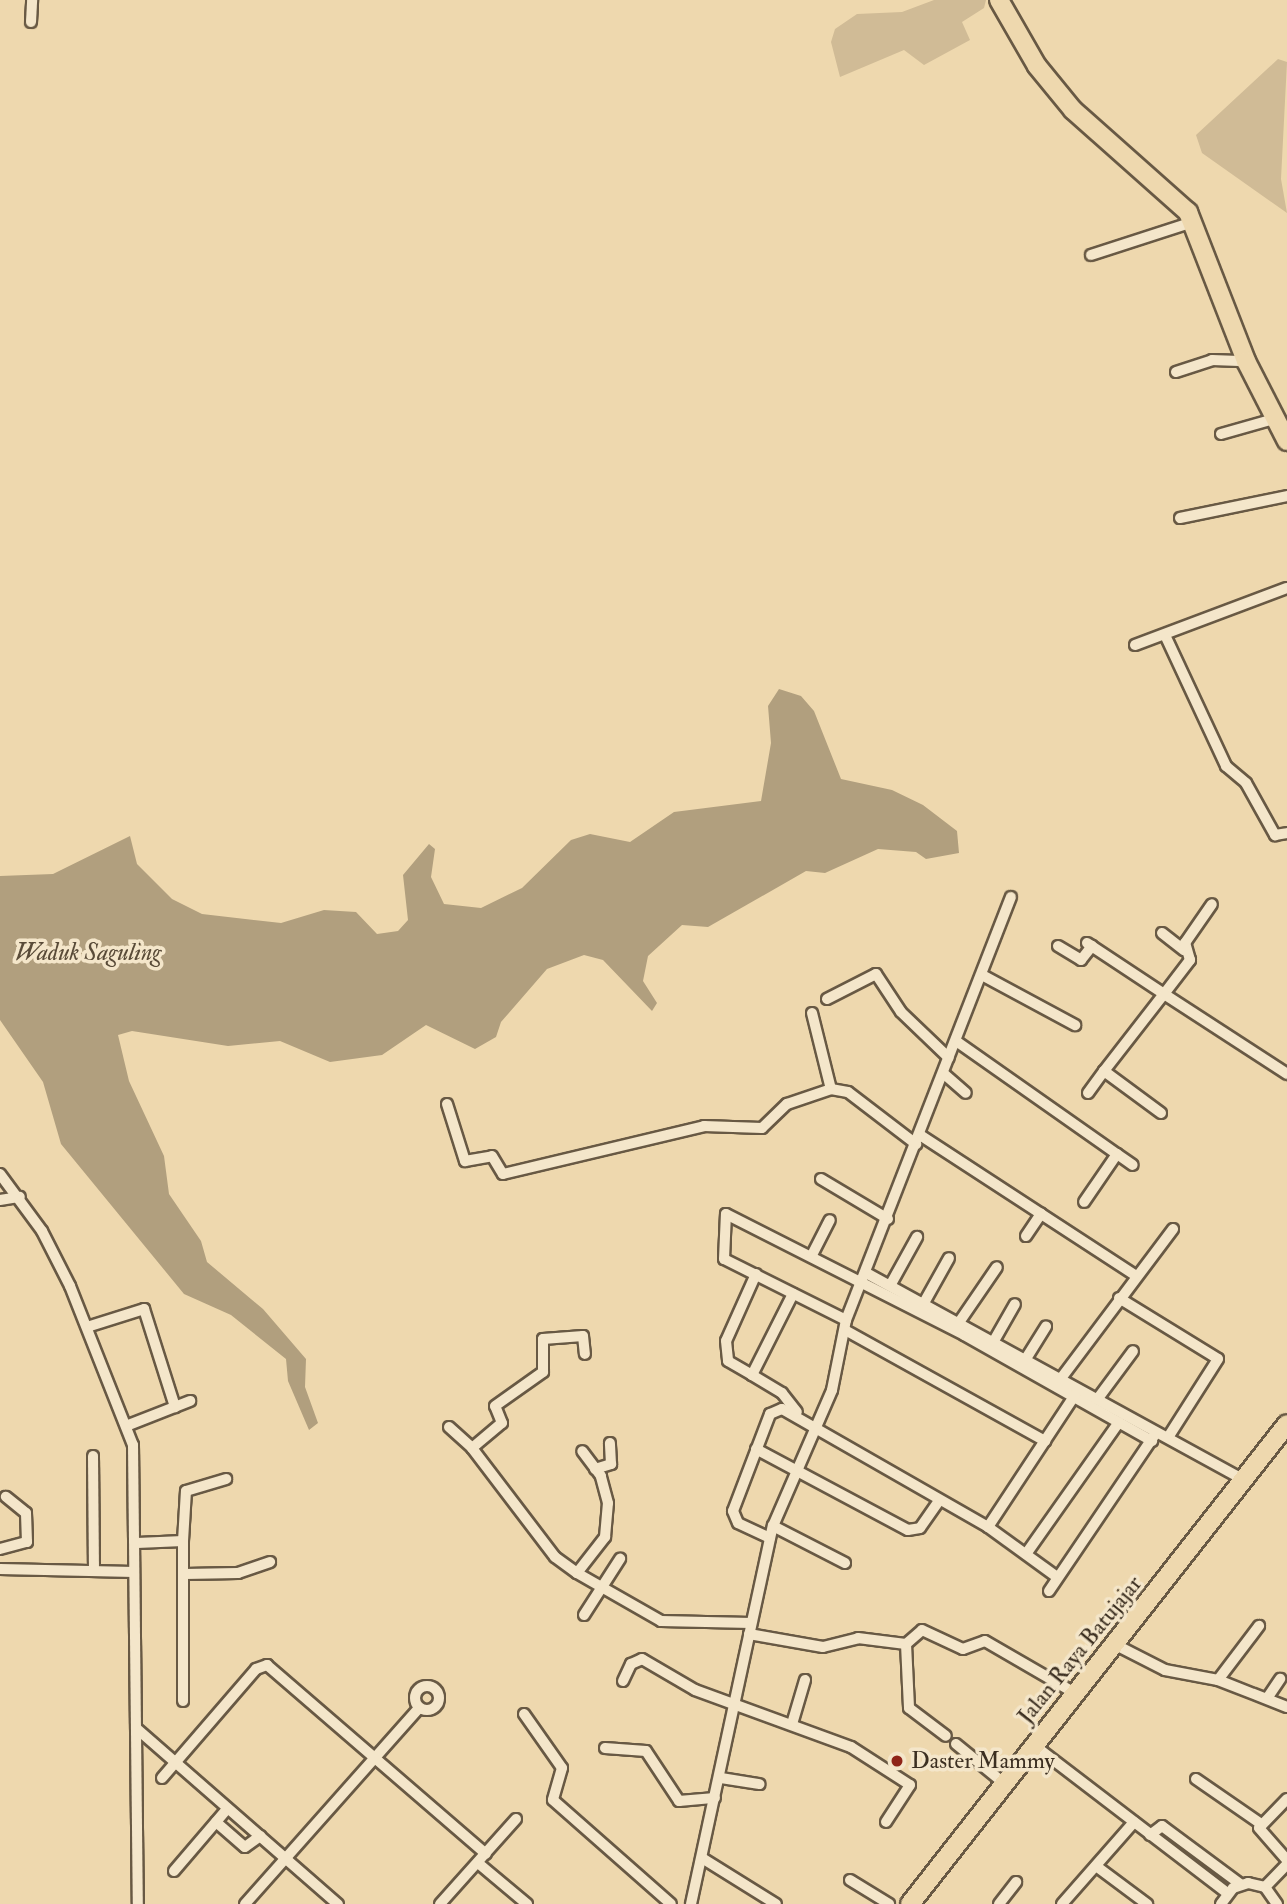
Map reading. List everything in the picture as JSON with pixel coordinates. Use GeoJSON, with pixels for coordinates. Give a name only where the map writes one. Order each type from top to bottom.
{"type":"FeatureCollection","features":[{"type":"Feature","properties":{"kind":"highway"},"geometry":{"type":"LineString","coordinates":[[999,0],[1054,89],[1177,197],[1193,222],[1246,361],[1287,441]]}},
{"type":"Feature","properties":{"kind":"highway","name":"Jalan Raya Batujajar"},"geometry":{"type":"LineString","coordinates":[[910,1904],[1078,1695],[1287,1424]]}},
{"type":"Feature","properties":{"kind":"street"},"geometry":{"type":"LineString","coordinates":[[31,22],[32,0]]}},
{"type":"Feature","properties":{"kind":"street"},"geometry":{"type":"LineString","coordinates":[[1091,255],[1193,222]]}},
{"type":"Feature","properties":{"kind":"street"},"geometry":{"type":"LineString","coordinates":[[1175,372],[1212,360],[1246,361]]}},
{"type":"Feature","properties":{"kind":"street"},"geometry":{"type":"LineString","coordinates":[[1221,434],[1274,419]]}},
{"type":"Feature","properties":{"kind":"street"},"geometry":{"type":"LineString","coordinates":[[1180,518],[1287,496]]}},
{"type":"Feature","properties":{"kind":"street"},"geometry":{"type":"LineString","coordinates":[[1135,645],[1287,588]]}},
{"type":"Feature","properties":{"kind":"street"},"geometry":{"type":"LineString","coordinates":[[1165,635],[1226,766],[1246,783],[1275,835],[1287,833]]}},
{"type":"Feature","properties":{"kind":"street"},"geometry":{"type":"LineString","coordinates":[[691,1904],[721,1777],[769,1538],[796,1466],[839,1369],[845,1325],[867,1279],[948,1058],[1011,897]]}},
{"type":"Feature","properties":{"kind":"street"},"geometry":{"type":"LineString","coordinates":[[1184,950],[1212,904]]}},
{"type":"Feature","properties":{"kind":"street"},"geometry":{"type":"LineString","coordinates":[[1088,1093],[1191,960],[1184,950],[1162,933]]}},
{"type":"Feature","properties":{"kind":"street"},"geometry":{"type":"LineString","coordinates":[[1058,946],[1081,960],[1089,944],[1287,1074]]}},
{"type":"Feature","properties":{"kind":"street"},"geometry":{"type":"LineString","coordinates":[[827,999],[876,974],[901,1012],[948,1058]]}},
{"type":"Feature","properties":{"kind":"street"},"geometry":{"type":"LineString","coordinates":[[982,975],[1074,1025]]}},
{"type":"Feature","properties":{"kind":"street"},"geometry":{"type":"LineString","coordinates":[[812,1013],[831,1089]]}},
{"type":"Feature","properties":{"kind":"street"},"geometry":{"type":"LineString","coordinates":[[956,1041],[1133,1165]]}},
{"type":"Feature","properties":{"kind":"street"},"geometry":{"type":"LineString","coordinates":[[1104,1071],[1161,1113]]}},
{"type":"Feature","properties":{"kind":"street"},"geometry":{"type":"LineString","coordinates":[[943,1073],[966,1093]]}},
{"type":"Feature","properties":{"kind":"street"},"geometry":{"type":"LineString","coordinates":[[447,1104],[465,1161],[492,1156],[503,1174],[704,1126],[762,1128],[787,1104],[831,1089],[848,1092],[918,1139],[1025,1201],[1136,1276]]}},
{"type":"Feature","properties":{"kind":"street"},"geometry":{"type":"LineString","coordinates":[[1084,1202],[1117,1154]]}},
{"type":"Feature","properties":{"kind":"street"},"geometry":{"type":"LineString","coordinates":[[0,1174],[20,1196],[87,1327],[126,1426],[137,1543],[134,1572],[138,1904]]}},
{"type":"Feature","properties":{"kind":"street"},"geometry":{"type":"LineString","coordinates":[[821,1179],[888,1219]]}},
{"type":"Feature","properties":{"kind":"street"},"geometry":{"type":"LineString","coordinates":[[0,1200],[20,1196]]}},
{"type":"Feature","properties":{"kind":"street"},"geometry":{"type":"LineString","coordinates":[[1045,1441],[793,1294],[722,1257],[728,1213],[811,1255],[867,1279],[1152,1441]]}},
{"type":"Feature","properties":{"kind":"street"},"geometry":{"type":"LineString","coordinates":[[1026,1237],[1041,1214]]}},
{"type":"Feature","properties":{"kind":"street"},"geometry":{"type":"LineString","coordinates":[[811,1255],[830,1220]]}},
{"type":"Feature","properties":{"kind":"street"},"geometry":{"type":"LineString","coordinates":[[1062,1377],[1173,1229]]}},
{"type":"Feature","properties":{"kind":"street"},"geometry":{"type":"LineString","coordinates":[[891,1284],[917,1237]]}},
{"type":"Feature","properties":{"kind":"street"},"geometry":{"type":"LineString","coordinates":[[925,1301],[948,1258]]}},
{"type":"Feature","properties":{"kind":"street"},"geometry":{"type":"LineString","coordinates":[[960,1321],[996,1267]]}},
{"type":"Feature","properties":{"kind":"street"},"geometry":{"type":"LineString","coordinates":[[756,1274],[726,1341],[728,1361],[782,1393],[799,1416]]}},
{"type":"Feature","properties":{"kind":"street"},"geometry":{"type":"LineString","coordinates":[[867,1279],[891,1284],[925,1301],[1244,1480]]}},
{"type":"Feature","properties":{"kind":"street"},"geometry":{"type":"LineString","coordinates":[[752,1375],[793,1294]]}},
{"type":"Feature","properties":{"kind":"street"},"geometry":{"type":"LineString","coordinates":[[1119,1298],[1218,1360],[1169,1436]]}},
{"type":"Feature","properties":{"kind":"street"},"geometry":{"type":"LineString","coordinates":[[995,1339],[1014,1304]]}},
{"type":"Feature","properties":{"kind":"street"},"geometry":{"type":"LineString","coordinates":[[87,1327],[144,1309],[175,1407]]}},
{"type":"Feature","properties":{"kind":"street"},"geometry":{"type":"LineString","coordinates":[[1027,1357],[1046,1327]]}},
{"type":"Feature","properties":{"kind":"street"},"geometry":{"type":"LineString","coordinates":[[472,1448],[502,1423],[495,1406],[543,1372],[543,1339],[583,1336],[585,1354]]}},
{"type":"Feature","properties":{"kind":"street"},"geometry":{"type":"LineString","coordinates":[[1099,1397],[1133,1352]]}},
{"type":"Feature","properties":{"kind":"street"},"geometry":{"type":"LineString","coordinates":[[988,1527],[1075,1395]]}},
{"type":"Feature","properties":{"kind":"street"},"geometry":{"type":"LineString","coordinates":[[126,1426],[190,1401]]}},
{"type":"Feature","properties":{"kind":"street"},"geometry":{"type":"LineString","coordinates":[[769,1538],[733,1515],[756,1449],[773,1411],[799,1416],[815,1424],[988,1527],[1058,1577]]}},
{"type":"Feature","properties":{"kind":"street"},"geometry":{"type":"LineString","coordinates":[[1026,1554],[1119,1422]]}},
{"type":"Feature","properties":{"kind":"street"},"geometry":{"type":"LineString","coordinates":[[449,1427],[472,1448],[537,1536],[577,1573],[662,1621],[751,1622]]}},
{"type":"Feature","properties":{"kind":"street"},"geometry":{"type":"LineString","coordinates":[[1049,1591],[1158,1430]]}},
{"type":"Feature","properties":{"kind":"street"},"geometry":{"type":"LineString","coordinates":[[596,1469],[611,1464],[610,1443]]}},
{"type":"Feature","properties":{"kind":"street"},"geometry":{"type":"LineString","coordinates":[[756,1449],[796,1466],[908,1530],[920,1528],[939,1500]]}},
{"type":"Feature","properties":{"kind":"street"},"geometry":{"type":"LineString","coordinates":[[577,1573],[605,1537],[608,1503],[596,1469],[582,1451]]}},
{"type":"Feature","properties":{"kind":"street"},"geometry":{"type":"LineString","coordinates":[[93,1456],[94,1569]]}},
{"type":"Feature","properties":{"kind":"street"},"geometry":{"type":"LineString","coordinates":[[183,1701],[183,1541],[186,1492],[226,1479]]}},
{"type":"Feature","properties":{"kind":"street"},"geometry":{"type":"LineString","coordinates":[[0,1549],[27,1542],[26,1513],[6,1497]]}},
{"type":"Feature","properties":{"kind":"street"},"geometry":{"type":"LineString","coordinates":[[773,1526],[845,1563]]}},
{"type":"Feature","properties":{"kind":"street"},"geometry":{"type":"LineString","coordinates":[[137,1543],[183,1541]]}},
{"type":"Feature","properties":{"kind":"street"},"geometry":{"type":"LineString","coordinates":[[584,1615],[620,1559]]}},
{"type":"Feature","properties":{"kind":"street"},"geometry":{"type":"LineString","coordinates":[[185,1574],[231,1574],[270,1562]]}},
{"type":"Feature","properties":{"kind":"street"},"geometry":{"type":"LineString","coordinates":[[0,1569],[94,1569],[134,1572]]}},
{"type":"Feature","properties":{"kind":"street"},"geometry":{"type":"LineString","coordinates":[[1219,1680],[1259,1626]]}},
{"type":"Feature","properties":{"kind":"street"},"geometry":{"type":"LineString","coordinates":[[749,1634],[823,1647],[858,1638],[906,1644],[922,1630],[963,1649],[985,1641],[1078,1695]]}},
{"type":"Feature","properties":{"kind":"street"},"geometry":{"type":"LineString","coordinates":[[906,1644],[909,1707],[946,1736]]}},
{"type":"Feature","properties":{"kind":"street"},"geometry":{"type":"LineString","coordinates":[[1116,1645],[1165,1670],[1219,1680],[1268,1697],[1287,1707]]}},
{"type":"Feature","properties":{"kind":"street"},"geometry":{"type":"LineString","coordinates":[[623,1681],[631,1664],[642,1659],[736,1706],[792,1724],[908,1781],[910,1793],[886,1822]]}},
{"type":"Feature","properties":{"kind":"street"},"geometry":{"type":"LineString","coordinates":[[162,1778],[256,1669],[267,1665],[486,1854]]}},
{"type":"Feature","properties":{"kind":"street"},"geometry":{"type":"LineString","coordinates":[[1268,1697],[1280,1679]]}},
{"type":"Feature","properties":{"kind":"street"},"geometry":{"type":"LineString","coordinates":[[792,1724],[805,1680]]}},
{"type":"Feature","properties":{"kind":"street"},"geometry":{"type":"LineString","coordinates":[[245,1904],[419,1708]]}},
{"type":"Feature","properties":{"kind":"street"},"geometry":{"type":"LineString","coordinates":[[524,1714],[562,1768],[553,1801],[671,1904]]}},
{"type":"Feature","properties":{"kind":"street"},"geometry":{"type":"LineString","coordinates":[[136,1728],[174,1764],[338,1904]]}},
{"type":"Feature","properties":{"kind":"street"},"geometry":{"type":"LineString","coordinates":[[956,1744],[1005,1784]]}},
{"type":"Feature","properties":{"kind":"street"},"geometry":{"type":"LineString","coordinates":[[1035,1746],[1227,1893]]}},
{"type":"Feature","properties":{"kind":"street"},"geometry":{"type":"LineString","coordinates":[[605,1748],[646,1751],[679,1801],[715,1798]]}},
{"type":"Feature","properties":{"kind":"street"},"geometry":{"type":"LineString","coordinates":[[721,1777],[760,1784]]}},
{"type":"Feature","properties":{"kind":"street"},"geometry":{"type":"LineString","coordinates":[[1196,1779],[1261,1824]]}},
{"type":"Feature","properties":{"kind":"street"},"geometry":{"type":"LineString","coordinates":[[1265,1887],[1287,1862],[1260,1832],[1261,1824],[1287,1799]]}},
{"type":"Feature","properties":{"kind":"street"},"geometry":{"type":"LineString","coordinates":[[174,1871],[227,1809]]}},
{"type":"Feature","properties":{"kind":"street"},"geometry":{"type":"LineString","coordinates":[[440,1904],[516,1819]]}},
{"type":"Feature","properties":{"kind":"street"},"geometry":{"type":"LineString","coordinates":[[216,1822],[245,1847],[260,1836]]}},
{"type":"Feature","properties":{"kind":"street"},"geometry":{"type":"LineString","coordinates":[[1062,1904],[1134,1822]]}},
{"type":"Feature","properties":{"kind":"street"},"geometry":{"type":"LineString","coordinates":[[1150,1835],[1162,1826],[1240,1884],[1265,1887],[1277,1904]]}},
{"type":"Feature","properties":{"kind":"street"},"geometry":{"type":"LineString","coordinates":[[702,1858],[776,1904]]}},
{"type":"Feature","properties":{"kind":"street"},"geometry":{"type":"LineString","coordinates":[[478,1863],[527,1904]]}},
{"type":"Feature","properties":{"kind":"street"},"geometry":{"type":"LineString","coordinates":[[1096,1866],[1147,1904]]}},
{"type":"Feature","properties":{"kind":"street"},"geometry":{"type":"LineString","coordinates":[[850,1880],[889,1904]]}},
{"type":"Feature","properties":{"kind":"street"},"geometry":{"type":"LineString","coordinates":[[999,1904],[1016,1882]]}},
{"type":"Feature","properties":{"kind":"street"},"geometry":{"type":"LineString","coordinates":[[1221,1904],[1227,1893],[1240,1884]]}},
{"type":"Feature","properties":{"kind":"street"},"geometry":{"type":"LineString","coordinates":[[1128,1904],[1136,1895]]}},
{"type":"Feature","properties":{"kind":"shaded area"},"geometry":{"type":"Polygon","coordinates":[[[934,0],[986,0],[984,8],[962,22],[970,40],[924,65],[904,50],[840,77],[831,42],[835,29],[857,14],[902,12],[934,0]]]}},
{"type":"Feature","properties":{"kind":"shaded area"},"geometry":{"type":"Polygon","coordinates":[[[1278,59],[1287,62],[1281,179],[1287,213],[1202,153],[1196,135],[1278,59]]]}},
{"type":"Feature","properties":{"kind":"water","name":"Waduk Saguling"},"geometry":{"type":"Polygon","coordinates":[[[779,689],[801,696],[814,711],[841,779],[892,790],[923,805],[957,831],[959,853],[926,859],[916,852],[878,849],[825,873],[806,871],[708,927],[682,925],[648,956],[643,981],[657,1003],[652,1011],[603,960],[584,955],[547,969],[501,1022],[496,1037],[475,1049],[426,1025],[382,1055],[330,1062],[280,1041],[228,1046],[132,1031],[118,1035],[129,1081],[164,1156],[169,1194],[201,1241],[207,1262],[263,1309],[306,1359],[305,1387],[318,1423],[309,1430],[288,1381],[286,1359],[231,1315],[184,1294],[61,1144],[43,1082],[0,1020],[0,876],[53,874],[130,836],[137,864],[172,899],[202,914],[281,923],[324,910],[356,912],[377,934],[398,931],[408,920],[403,875],[429,844],[435,849],[431,877],[444,904],[481,908],[522,888],[571,840],[590,834],[630,842],[674,812],[761,801],[771,743],[768,706],[779,689]]]}},
{"type":"Feature","properties":{"kind":"place","name":"Daster Mammy"},"geometry":{"type":"Point","coordinates":[897,1761]}}]}
